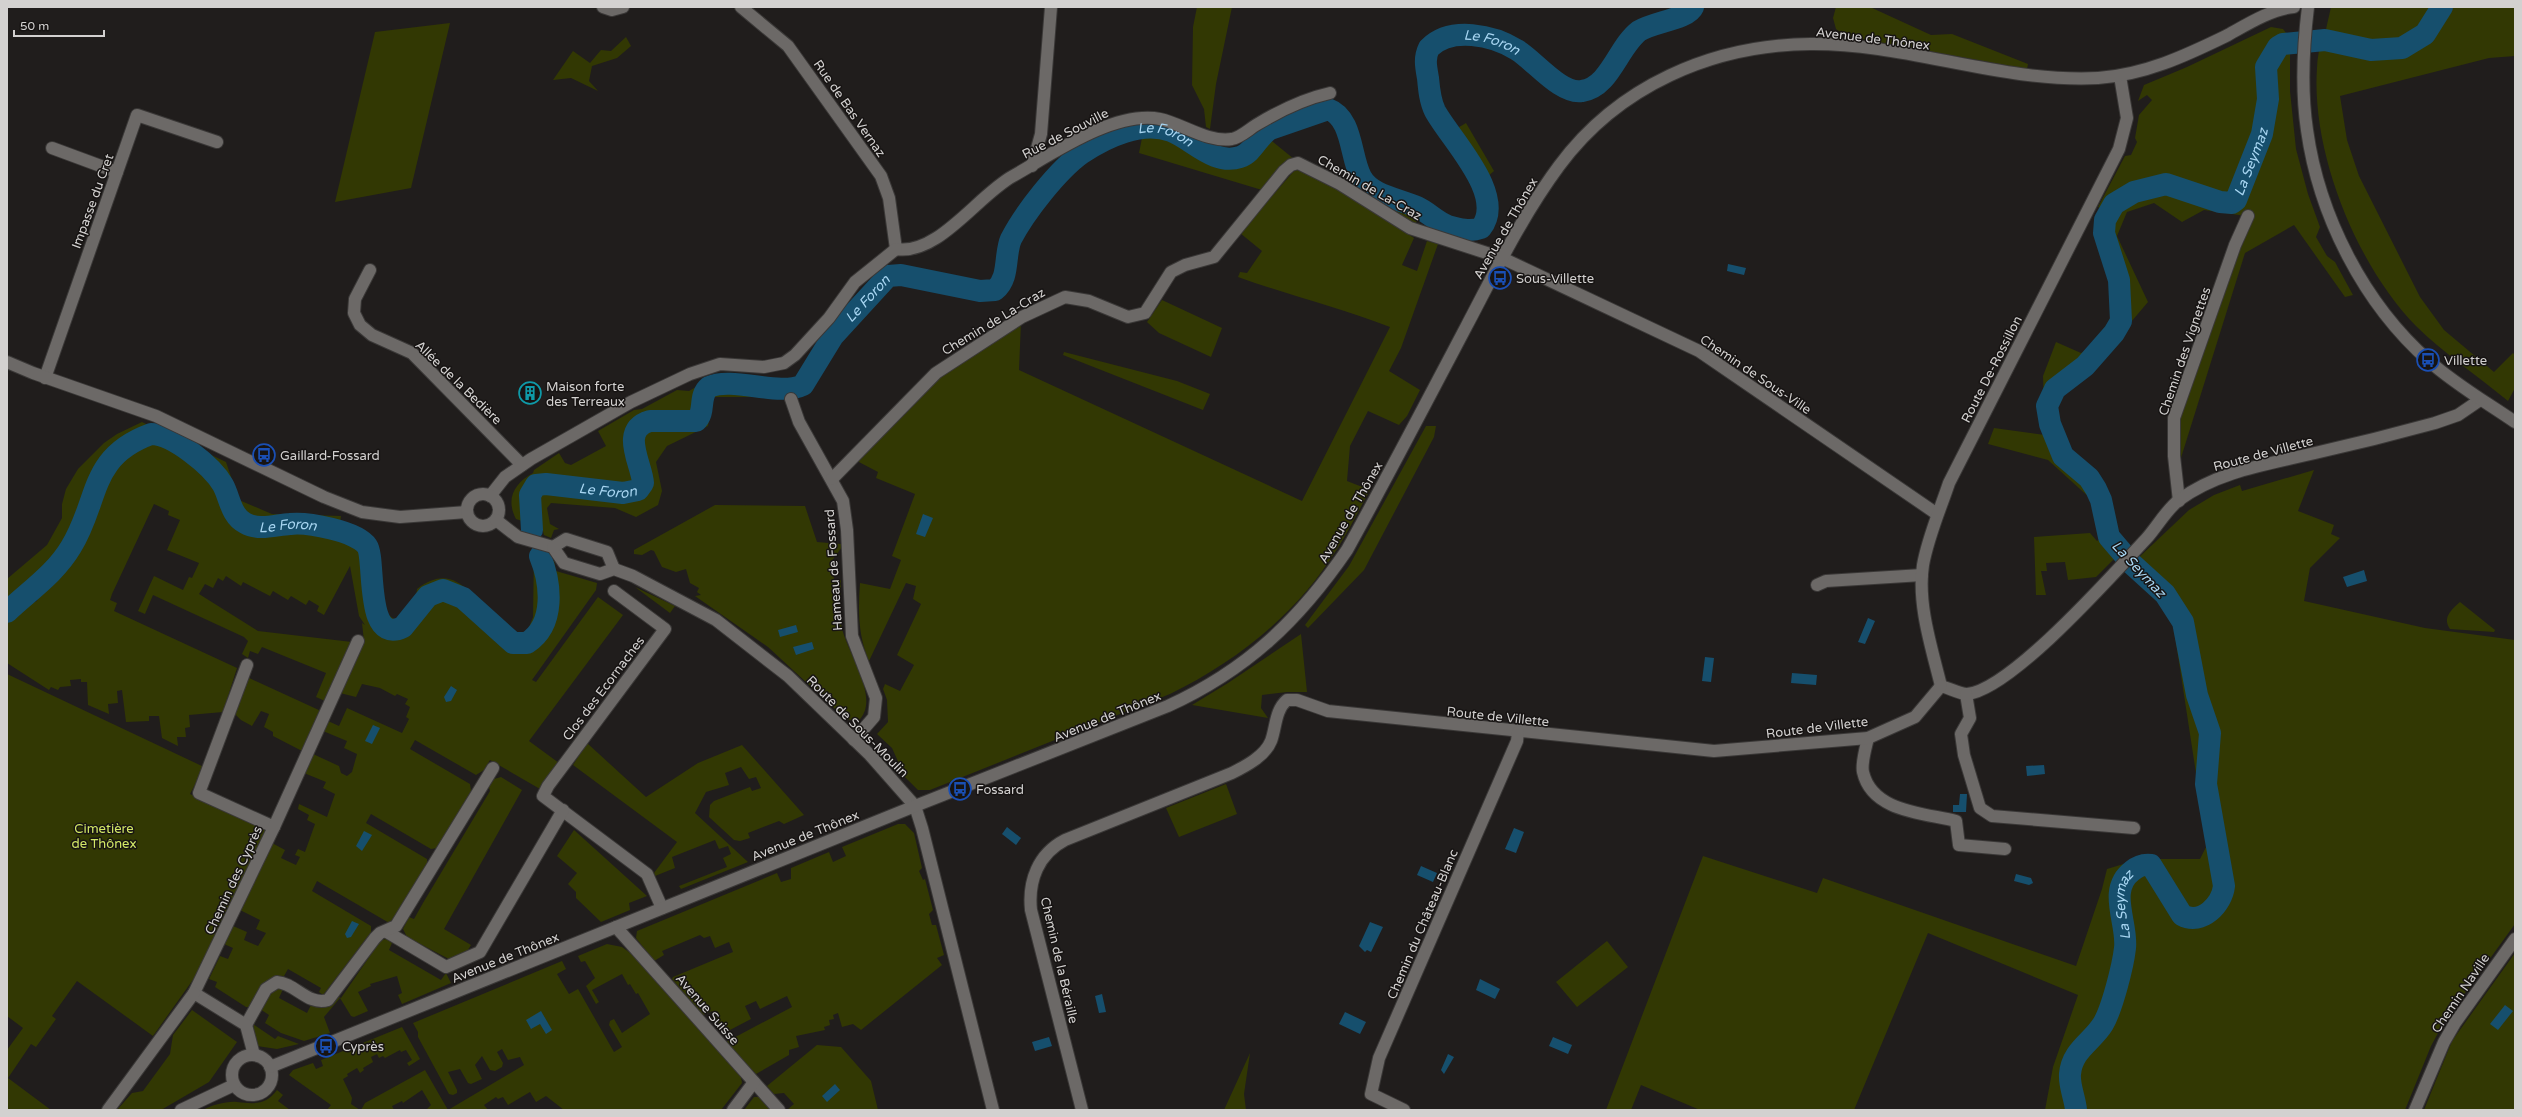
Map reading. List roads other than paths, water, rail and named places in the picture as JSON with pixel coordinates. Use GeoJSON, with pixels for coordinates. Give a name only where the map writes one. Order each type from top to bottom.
{"type":"FeatureCollection","features":[{"type":"Feature","properties":{"kind":"street"},"geometry":{"type":"LineString","coordinates":[[603,7],[612,10],[623,7]]}},
{"type":"Feature","properties":{"kind":"street","name":"Rue de Bas Vernaz"},"geometry":{"type":"LineString","coordinates":[[741,7],[788,46],[881,176],[890,202],[896,249]]}},
{"type":"Feature","properties":{"kind":"street"},"geometry":{"type":"LineString","coordinates":[[1032,166],[1041,134],[1051,7]]}},
{"type":"Feature","properties":{"kind":"street","name":"Avenue de Thônex"},"geometry":{"type":"LineString","coordinates":[[270,1067],[915,806],[1050,754],[1183,699],[1254,655],[1284,628],[1323,586],[1347,550],[1502,258],[1526,215],[1560,165],[1601,121],[1653,84],[1691,66],[1724,54],[1761,47],[1815,44],[1889,52],[2026,75],[2082,78],[2120,76],[2170,62],[2268,15],[2294,7]]}},
{"type":"Feature","properties":{"kind":"street"},"geometry":{"type":"LineString","coordinates":[[2307,13],[2303,66],[2304,107],[2309,142],[2323,196],[2352,264],[2373,298],[2406,339],[2434,365],[2480,400],[2515,422]]}},
{"type":"Feature","properties":{"kind":"street","name":"Route De-Rossillon"},"geometry":{"type":"LineString","coordinates":[[1942,686],[1927,627],[1922,575],[1937,514],[1952,476],[2119,149],[2127,118],[2120,76]]}},
{"type":"Feature","properties":{"kind":"street","name":"Rue de Souville"},"geometry":{"type":"LineString","coordinates":[[896,249],[911,250],[930,241],[1004,181],[1104,127],[1122,120],[1152,118],[1206,135],[1233,138],[1302,100],[1330,93]]}},
{"type":"Feature","properties":{"kind":"street","name":"Impasse du Cret"},"geometry":{"type":"LineString","coordinates":[[45,378],[137,115],[217,142]]}},
{"type":"Feature","properties":{"kind":"street"},"geometry":{"type":"LineString","coordinates":[[52,148],[117,172]]}},
{"type":"Feature","properties":{"kind":"street","name":"Chemin de La-Craz"},"geometry":{"type":"LineString","coordinates":[[832,479],[936,373],[1022,317],[1065,297],[1089,301],[1128,317],[1145,312],[1152,306],[1164,281],[1171,272],[1185,265],[1214,258],[1291,165],[1298,163],[1308,166],[1410,228],[1502,258]]}},
{"type":"Feature","properties":{"kind":"street","name":"Chemin des Vignettes"},"geometry":{"type":"LineString","coordinates":[[2179,501],[2174,456],[2174,418],[2235,245],[2248,216]]}},
{"type":"Feature","properties":{"kind":"street"},"geometry":{"type":"LineString","coordinates":[[490,496],[505,478],[522,465],[631,402],[704,368],[720,364],[764,367],[784,363],[794,355],[829,318],[855,282],[896,249]]}},
{"type":"Feature","properties":{"kind":"street","name":"Chemin de Sous-Ville"},"geometry":{"type":"LineString","coordinates":[[1502,258],[1699,351],[1937,514]]}},
{"type":"Feature","properties":{"kind":"street","name":"Allée de la Bedière"},"geometry":{"type":"LineString","coordinates":[[370,270],[355,299],[354,313],[360,325],[372,335],[412,353],[522,465]]}},
{"type":"Feature","properties":{"kind":"street"},"geometry":{"type":"LineString","coordinates":[[7,362],[45,378],[156,416],[324,497],[362,512],[400,517],[468,512]]}},
{"type":"Feature","properties":{"kind":"street","name":"Hameau de Fossard"},"geometry":{"type":"LineString","coordinates":[[791,399],[799,422],[843,501],[848,530],[852,636],[876,698],[874,717],[854,740]]}},
{"type":"Feature","properties":{"kind":"street","name":"Route de Villette"},"geometry":{"type":"LineString","coordinates":[[1966,694],[1983,689],[2045,644],[2179,501],[2214,480],[2252,468],[2355,444],[2447,419],[2480,400]]}},
{"type":"Feature","properties":{"kind":"street"},"geometry":{"type":"LineString","coordinates":[[484,494],[490,496],[499,506],[499,514],[496,520],[487,526],[478,525],[471,520],[468,512],[469,503],[475,497],[484,494]]}},
{"type":"Feature","properties":{"kind":"street"},"geometry":{"type":"LineString","coordinates":[[496,520],[518,537],[553,547],[564,563],[600,574],[614,569],[607,552],[566,538],[553,547]]}},
{"type":"Feature","properties":{"kind":"street","name":"Route de Sous-Moulin"},"geometry":{"type":"LineString","coordinates":[[614,569],[654,585],[716,620],[788,676],[885,770],[915,806],[922,828],[993,1110]]}},
{"type":"Feature","properties":{"kind":"street"},"geometry":{"type":"LineString","coordinates":[[1817,584],[1826,581],[1922,575]]}},
{"type":"Feature","properties":{"kind":"street","name":"Clos des Ecornaches"},"geometry":{"type":"LineString","coordinates":[[614,591],[665,629],[548,786],[543,796],[647,874],[662,908]]}},
{"type":"Feature","properties":{"kind":"street"},"geometry":{"type":"LineString","coordinates":[[274,827],[358,641]]}},
{"type":"Feature","properties":{"kind":"street","name":"Chemin des Cyprès"},"geometry":{"type":"LineString","coordinates":[[108,1110],[194,993],[274,827],[199,793],[247,665]]}},
{"type":"Feature","properties":{"kind":"street"},"geometry":{"type":"LineString","coordinates":[[1942,686],[1966,694],[1970,718],[1961,734],[1964,755],[1980,808],[1985,814],[1992,816],[2134,828]]}},
{"type":"Feature","properties":{"kind":"street","name":"Route de Villette"},"geometry":{"type":"LineString","coordinates":[[1253,761],[1271,742],[1279,711],[1289,700],[1328,711],[1518,732],[1714,751],[1868,738],[1915,717],[1942,686]]}},
{"type":"Feature","properties":{"kind":"street","name":"Chemin du Château-Blanc"},"geometry":{"type":"LineString","coordinates":[[1404,1110],[1371,1094],[1379,1058],[1517,741],[1518,732]]}},
{"type":"Feature","properties":{"kind":"street"},"geometry":{"type":"LineString","coordinates":[[1868,738],[1862,771],[1877,797],[1909,812],[1956,821],[1959,844],[2005,849]]}},
{"type":"Feature","properties":{"kind":"street","name":"Chemin de la Béraille"},"geometry":{"type":"LineString","coordinates":[[1082,1110],[1031,910],[1030,891],[1037,867],[1050,850],[1064,840],[1232,773],[1253,761]]}},
{"type":"Feature","properties":{"kind":"street"},"geometry":{"type":"LineString","coordinates":[[246,1025],[266,989],[273,983],[285,984],[318,1002],[328,1000],[375,938],[396,926],[494,768]]}},
{"type":"Feature","properties":{"kind":"street"},"geometry":{"type":"LineString","coordinates":[[387,932],[446,966],[480,952],[563,810]]}},
{"type":"Feature","properties":{"kind":"street","name":"Avenue Suisse"},"geometry":{"type":"LineString","coordinates":[[616,927],[779,1110]]}},
{"type":"Feature","properties":{"kind":"street","name":"Chemin Naville"},"geometry":{"type":"LineString","coordinates":[[2415,1110],[2444,1042],[2454,1023],[2515,939]]}},
{"type":"Feature","properties":{"kind":"street"},"geometry":{"type":"LineString","coordinates":[[194,993],[246,1025],[254,1055]]}},
{"type":"Feature","properties":{"kind":"street"},"geometry":{"type":"LineString","coordinates":[[254,1055],[264,1059],[270,1067],[271,1082],[259,1094],[246,1094],[234,1085],[231,1076],[234,1065],[242,1057],[254,1055]]}},
{"type":"Feature","properties":{"kind":"street"},"geometry":{"type":"LineString","coordinates":[[733,1110],[754,1082]]}},
{"type":"Feature","properties":{"kind":"street"},"geometry":{"type":"LineString","coordinates":[[181,1110],[234,1085]]}},
{"type":"Feature","properties":{"kind":"water"},"geometry":{"type":"Polygon","coordinates":[[[1728,264],[1746,268],[1744,275],[1727,271],[1728,264]]]}},
{"type":"Feature","properties":{"kind":"water"},"geometry":{"type":"Polygon","coordinates":[[[923,514],[933,518],[925,537],[916,534],[923,514]]]}},
{"type":"Feature","properties":{"kind":"water"},"geometry":{"type":"Polygon","coordinates":[[[2364,570],[2367,581],[2347,587],[2343,577],[2364,570]]]}},
{"type":"Feature","properties":{"kind":"water"},"geometry":{"type":"Polygon","coordinates":[[[1868,618],[1875,621],[1865,644],[1858,642],[1868,618]]]}},
{"type":"Feature","properties":{"kind":"water"},"geometry":{"type":"Polygon","coordinates":[[[796,625],[798,632],[780,637],[778,630],[796,625]]]}},
{"type":"Feature","properties":{"kind":"water"},"geometry":{"type":"Polygon","coordinates":[[[812,642],[814,649],[796,655],[793,647],[812,642]]]}},
{"type":"Feature","properties":{"kind":"water"},"geometry":{"type":"Polygon","coordinates":[[[1705,657],[1714,658],[1711,682],[1702,681],[1705,657]]]}},
{"type":"Feature","properties":{"kind":"water"},"geometry":{"type":"Polygon","coordinates":[[[1792,673],[1817,675],[1816,685],[1791,683],[1792,673]]]}},
{"type":"Feature","properties":{"kind":"water"},"geometry":{"type":"Polygon","coordinates":[[[451,686],[457,690],[451,701],[446,702],[444,697],[451,686]]]}},
{"type":"Feature","properties":{"kind":"water"},"geometry":{"type":"Polygon","coordinates":[[[373,725],[380,728],[372,744],[365,741],[373,725]]]}},
{"type":"Feature","properties":{"kind":"water"},"geometry":{"type":"Polygon","coordinates":[[[2044,765],[2045,774],[2027,776],[2026,766],[2044,765]]]}},
{"type":"Feature","properties":{"kind":"water"},"geometry":{"type":"Polygon","coordinates":[[[1960,794],[1967,794],[1966,812],[1953,812],[1953,805],[1959,805],[1960,794]]]}},
{"type":"Feature","properties":{"kind":"water"},"geometry":{"type":"Polygon","coordinates":[[[1007,827],[1021,838],[1016,845],[1002,834],[1007,827]]]}},
{"type":"Feature","properties":{"kind":"water"},"geometry":{"type":"Polygon","coordinates":[[[1514,828],[1524,832],[1516,853],[1505,849],[1514,828]]]}},
{"type":"Feature","properties":{"kind":"water"},"geometry":{"type":"Polygon","coordinates":[[[364,831],[372,835],[362,851],[356,846],[364,831]]]}},
{"type":"Feature","properties":{"kind":"water"},"geometry":{"type":"Polygon","coordinates":[[[1421,866],[1437,873],[1433,882],[1417,875],[1421,866]]]}},
{"type":"Feature","properties":{"kind":"water"},"geometry":{"type":"Polygon","coordinates":[[[2016,874],[2031,878],[2033,883],[2029,885],[2014,881],[2016,874]]]}},
{"type":"Feature","properties":{"kind":"water"},"geometry":{"type":"Polygon","coordinates":[[[352,921],[359,924],[351,937],[347,938],[345,934],[352,921]]]}},
{"type":"Feature","properties":{"kind":"water"},"geometry":{"type":"Polygon","coordinates":[[[1370,922],[1383,927],[1371,952],[1367,950],[1365,952],[1359,946],[1370,922]]]}},
{"type":"Feature","properties":{"kind":"water"},"geometry":{"type":"Polygon","coordinates":[[[1480,979],[1500,989],[1495,999],[1476,990],[1480,979]]]}},
{"type":"Feature","properties":{"kind":"water"},"geometry":{"type":"Polygon","coordinates":[[[1102,994],[1106,1012],[1099,1013],[1095,996],[1102,994]]]}},
{"type":"Feature","properties":{"kind":"water"},"geometry":{"type":"Polygon","coordinates":[[[2505,1005],[2513,1011],[2498,1030],[2490,1024],[2505,1005]]]}},
{"type":"Feature","properties":{"kind":"water"},"geometry":{"type":"Polygon","coordinates":[[[541,1011],[552,1030],[546,1034],[540,1024],[531,1029],[526,1020],[541,1011]]]}},
{"type":"Feature","properties":{"kind":"water"},"geometry":{"type":"Polygon","coordinates":[[[1345,1012],[1366,1022],[1360,1034],[1339,1024],[1345,1012]]]}},
{"type":"Feature","properties":{"kind":"water"},"geometry":{"type":"Polygon","coordinates":[[[1049,1037],[1052,1046],[1035,1051],[1032,1042],[1049,1037]]]}},
{"type":"Feature","properties":{"kind":"water"},"geometry":{"type":"Polygon","coordinates":[[[1553,1037],[1572,1045],[1568,1054],[1549,1046],[1553,1037]]]}},
{"type":"Feature","properties":{"kind":"water"},"geometry":{"type":"Polygon","coordinates":[[[1448,1054],[1454,1057],[1444,1074],[1441,1070],[1448,1054]]]}},
{"type":"Feature","properties":{"kind":"water"},"geometry":{"type":"Polygon","coordinates":[[[835,1084],[840,1090],[827,1102],[822,1096],[835,1084]]]}},
{"type":"Feature","properties":{"kind":"waterway","name":"Le Foron"},"geometry":{"type":"LineString","coordinates":[[532,530],[530,495],[536,485],[546,484],[623,493],[638,490],[643,483],[634,448],[636,432],[641,425],[650,421],[696,421],[701,413],[704,395],[709,387],[719,384],[730,384],[782,389],[803,385],[833,336],[888,276],[901,275],[980,291],[995,290],[1000,285],[1005,273],[1011,239],[1033,204],[1073,160],[1082,153],[1113,136],[1136,129],[1160,128],[1179,135],[1212,155],[1230,159],[1245,155],[1270,129],[1328,109],[1336,114],[1347,129],[1357,169],[1361,177],[1372,189],[1386,196],[1417,207],[1448,226],[1464,230],[1473,230],[1481,228],[1487,215],[1487,200],[1482,184],[1473,168],[1442,123],[1433,107],[1426,66],[1426,55],[1429,48],[1438,41],[1460,35],[1472,35],[1496,40],[1517,50],[1565,88],[1574,91],[1582,91],[1592,88],[1600,82],[1613,66],[1625,47],[1639,31],[1684,15],[1693,7]]}},
{"type":"Feature","properties":{"kind":"waterway","name":"La Seymaz"},"geometry":{"type":"LineString","coordinates":[[2076,1110],[2070,1083],[2070,1074],[2074,1059],[2078,1052],[2103,1024],[2117,987],[2122,965],[2125,938],[2120,907],[2120,897],[2121,888],[2125,879],[2132,871],[2139,867],[2143,865],[2151,865],[2182,915],[2189,918],[2197,918],[2210,911],[2219,900],[2224,886],[2206,784],[2210,733],[2197,695],[2183,622],[2165,594],[2132,564],[2109,537],[2101,500],[2096,489],[2089,478],[2063,456],[2050,424],[2047,406],[2055,389],[2085,366],[2114,333],[2121,321],[2119,280],[2104,233],[2105,220],[2114,204],[2134,192],[2166,184],[2220,202],[2232,203],[2236,200],[2262,134],[2268,99],[2266,67],[2278,47],[2283,44],[2325,40],[2371,50],[2402,48],[2425,34],[2442,7]]}},
{"type":"Feature","properties":{"kind":"waterway","name":"Le Foron"},"geometry":{"type":"LineString","coordinates":[[7,612],[50,574],[65,557],[80,530],[98,482],[106,467],[116,455],[131,444],[151,434],[160,435],[181,445],[210,469],[223,485],[231,506],[237,516],[245,523],[256,527],[308,524],[343,532],[362,541],[367,546],[370,554],[374,598],[377,613],[382,624],[391,630],[403,627],[428,596],[443,590],[463,598],[513,643],[527,643],[536,635],[543,625],[547,614],[547,578],[540,556]]}},
{"type":"Feature","properties":{"kind":"place","name":"Sous-Villette"},"geometry":{"type":"Point","coordinates":[1500,278]}},
{"type":"Feature","properties":{"kind":"place","name":"Villette"},"geometry":{"type":"Point","coordinates":[2428,360]}},
{"type":"Feature","properties":{"kind":"place","name":"Maison forte des Terreaux"},"geometry":{"type":"Point","coordinates":[530,393]}},
{"type":"Feature","properties":{"kind":"place","name":"Gaillard-Fossard"},"geometry":{"type":"Point","coordinates":[264,455]}},
{"type":"Feature","properties":{"kind":"place","name":"Fossard"},"geometry":{"type":"Point","coordinates":[960,789]}},
{"type":"Feature","properties":{"kind":"place","name":"Cyprès"},"geometry":{"type":"Point","coordinates":[326,1046]}},
{"type":"Feature","properties":{"kind":"park label","name":"Cimetière de Thônex"},"geometry":{"type":"Point","coordinates":[104,836]}}]}
